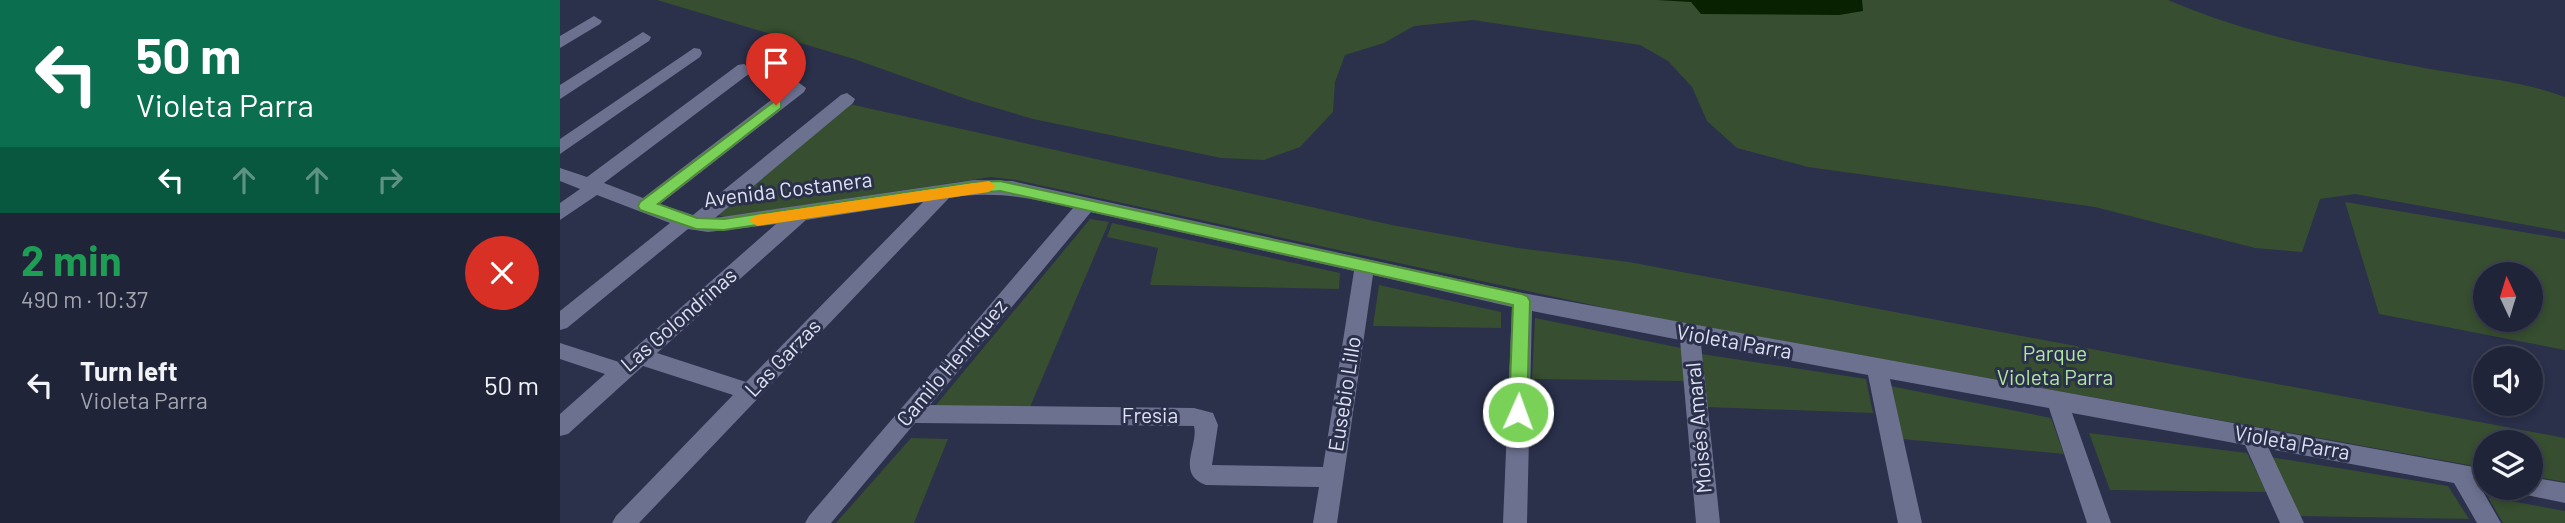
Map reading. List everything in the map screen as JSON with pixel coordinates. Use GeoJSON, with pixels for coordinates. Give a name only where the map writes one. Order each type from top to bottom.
{"type":"FeatureCollection","features":[{"type":"Feature","properties":{"kind":"street"},"geometry":{"type":"LineString","coordinates":[[560,43],[594,21]]}},
{"type":"Feature","properties":{"kind":"street"},"geometry":{"type":"LineString","coordinates":[[560,93],[643,37]]}},
{"type":"Feature","properties":{"kind":"street"},"geometry":{"type":"LineString","coordinates":[[560,148],[694,53]]}},
{"type":"Feature","properties":{"kind":"street"},"geometry":{"type":"LineString","coordinates":[[560,213],[744,69]]}},
{"type":"Feature","properties":{"kind":"street"},"geometry":{"type":"LineString","coordinates":[[645,206],[798,88]]}},
{"type":"Feature","properties":{"kind":"street"},"geometry":{"type":"LineString","coordinates":[[560,322],[847,99]]}},
{"type":"Feature","properties":{"kind":"street","name":"Avenida Costanera"},"geometry":{"type":"LineString","coordinates":[[560,174],[691,222],[732,224],[988,186]]}},
{"type":"Feature","properties":{"kind":"street","name":"Violeta Parra"},"geometry":{"type":"LineString","coordinates":[[988,186],[1012,188],[1522,301],[1689,334],[2473,476]]}},
{"type":"Feature","properties":{"kind":"street","name":"Las Garzas"},"geometry":{"type":"LineString","coordinates":[[624,523],[943,192]]}},
{"type":"Feature","properties":{"kind":"street","name":"Camilo Henríquez"},"geometry":{"type":"LineString","coordinates":[[817,523],[1087,204]]}},
{"type":"Feature","properties":{"kind":"street","name":"Las Golondrinas"},"geometry":{"type":"LineString","coordinates":[[560,426],[800,214]]}},
{"type":"Feature","properties":{"kind":"street","name":"Eusebio Lillo"},"geometry":{"type":"LineString","coordinates":[[1325,523],[1365,265]]}},
{"type":"Feature","properties":{"kind":"street"},"geometry":{"type":"LineString","coordinates":[[1515,523],[1522,301]]}},
{"type":"Feature","properties":{"kind":"street","name":"Moisés Amaral"},"geometry":{"type":"LineString","coordinates":[[1689,334],[1708,523]]}},
{"type":"Feature","properties":{"kind":"street"},"geometry":{"type":"LineString","coordinates":[[560,351],[621,371]]}},
{"type":"Feature","properties":{"kind":"street"},"geometry":{"type":"LineString","coordinates":[[638,356],[750,392]]}},
{"type":"Feature","properties":{"kind":"street"},"geometry":{"type":"LineString","coordinates":[[1877,368],[1910,523]]}},
{"type":"Feature","properties":{"kind":"street"},"geometry":{"type":"LineString","coordinates":[[2057,401],[2099,523]]}},
{"type":"Feature","properties":{"kind":"street","name":"Fresia"},"geometry":{"type":"LineString","coordinates":[[909,414],[1194,417],[1205,420],[1207,425],[1199,465],[1206,475],[1332,478]]}},
{"type":"Feature","properties":{"kind":"street"},"geometry":{"type":"LineString","coordinates":[[2252,435],[2292,523]]}},
{"type":"Feature","properties":{"kind":"street"},"geometry":{"type":"LineString","coordinates":[[2461,474],[2489,523]]}},
{"type":"Feature","properties":{"kind":"street"},"geometry":{"type":"LineString","coordinates":[[2543,489],[2565,493]]}},
{"type":"Feature","properties":{"kind":"green space"},"geometry":{"type":"Polygon","coordinates":[[[657,0],[2168,0],[2232,24],[2297,42],[2396,63],[2515,83],[2565,97],[2565,232],[2355,194],[2320,199],[2302,252],[2255,248],[2095,207],[1808,167],[1737,148],[1707,121],[1692,87],[1668,61],[1640,45],[1473,20],[1414,26],[1384,43],[1345,55],[1335,82],[1333,112],[1300,147],[1264,160],[1221,158],[1033,119],[969,100],[854,59],[657,0]]]}},
{"type":"Feature","properties":{"kind":"green space","name":"Parque Violeta Parra"},"geometry":{"type":"Polygon","coordinates":[[[836,101],[1392,225],[1518,248],[1629,262],[2522,430],[2473,430],[2473,466],[1638,315],[1016,180],[991,177],[725,217],[705,211],[836,101]]]}},
{"type":"Feature","properties":{"kind":"green space"},"geometry":{"type":"Polygon","coordinates":[[[2345,202],[2565,239],[2565,350],[2379,314],[2345,202]]]}},
{"type":"Feature","properties":{"kind":"green space"},"geometry":{"type":"Polygon","coordinates":[[[1090,219],[1109,222],[1030,407],[936,405],[1090,219]]]}},
{"type":"Feature","properties":{"kind":"green space"},"geometry":{"type":"Polygon","coordinates":[[[1112,223],[1340,273],[1339,289],[1150,285],[1158,248],[1107,237],[1112,223]]]}},
{"type":"Feature","properties":{"kind":"green space"},"geometry":{"type":"Polygon","coordinates":[[[1379,285],[1501,312],[1501,328],[1373,326],[1379,285]]]}},
{"type":"Feature","properties":{"kind":"green space"},"geometry":{"type":"Polygon","coordinates":[[[1535,318],[1681,348],[1684,381],[1532,379],[1535,318]]]}},
{"type":"Feature","properties":{"kind":"green space"},"geometry":{"type":"Polygon","coordinates":[[[1702,354],[1866,379],[1873,413],[1707,407],[1702,354]]]}},
{"type":"Feature","properties":{"kind":"green space"},"geometry":{"type":"Polygon","coordinates":[[[1890,386],[2051,418],[2064,454],[1902,439],[1890,386]]]}},
{"type":"Feature","properties":{"kind":"green space"},"geometry":{"type":"Polygon","coordinates":[[[2089,433],[2247,453],[2267,492],[2110,490],[2089,433]]]}},
{"type":"Feature","properties":{"kind":"green space","name":"Parque Violeta Parra"},"geometry":{"type":"Polygon","coordinates":[[[2543,434],[2565,438],[2565,482],[2543,478],[2543,434]]]}},
{"type":"Feature","properties":{"kind":"green space"},"geometry":{"type":"Polygon","coordinates":[[[911,438],[948,439],[914,523],[836,523],[911,438]]]}},
{"type":"Feature","properties":{"kind":"green space"},"geometry":{"type":"Polygon","coordinates":[[[2270,457],[2448,486],[2469,519],[2300,516],[2270,457]]]}},
{"type":"Feature","properties":{"kind":"green space"},"geometry":{"type":"Polygon","coordinates":[[[2490,500],[2504,500],[2565,511],[2565,523],[2503,523],[2490,500]]]}},
{"type":"Feature","properties":{"kind":"shaded area"},"geometry":{"type":"Polygon","coordinates":[[[1657,0],[1862,0],[1863,11],[1839,15],[1701,14],[1691,2],[1657,0]]]}},
{"type":"Feature","properties":{"kind":"slow traffic"},"geometry":{"type":"LineString","coordinates":[[757,220],[989,186]]}},
{"type":"Feature","properties":{"kind":"route"},"geometry":{"type":"LineString","coordinates":[[776,105],[645,206],[685,221],[708,225],[740,223],[974,187],[1000,186],[1522,301],[1518,412]]}}]}
